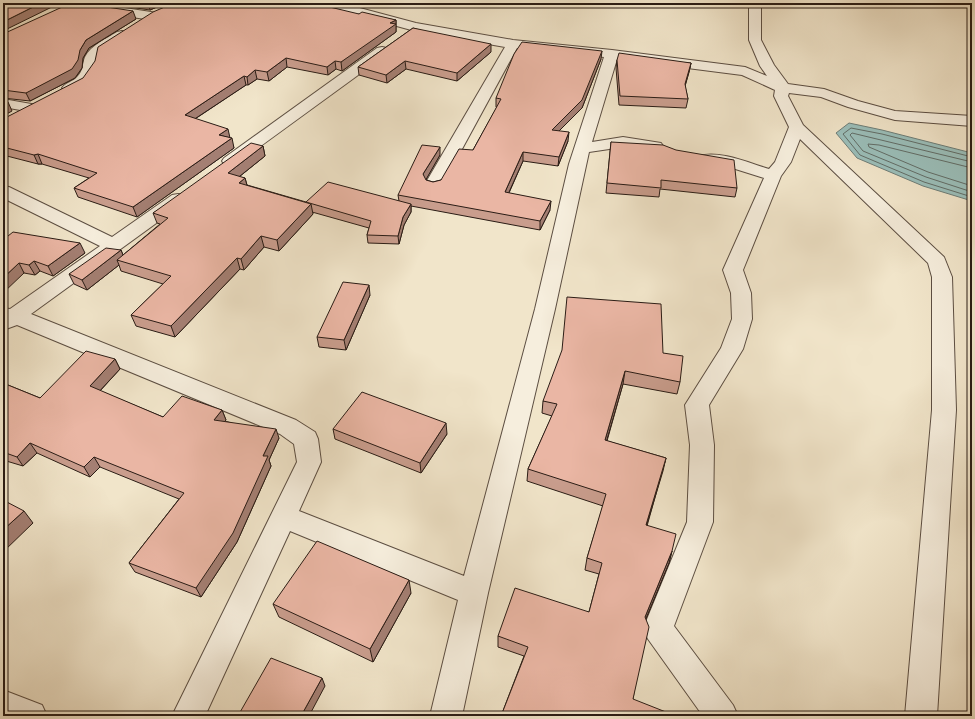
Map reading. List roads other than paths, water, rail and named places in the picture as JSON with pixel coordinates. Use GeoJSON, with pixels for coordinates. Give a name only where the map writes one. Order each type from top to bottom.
{"type":"FeatureCollection","features":[{"type":"Feature","properties":{"kind":"street"},"geometry":{"type":"LineString","coordinates":[[327,3],[416,27],[514,44],[612,54],[745,71],[783,88],[824,93],[853,104],[895,115],[972,121]]}},
{"type":"Feature","properties":{"kind":"street"},"geometry":{"type":"LineString","coordinates":[[755,3],[755,40],[767,66],[783,88]]}},
{"type":"Feature","properties":{"kind":"street"},"geometry":{"type":"LineString","coordinates":[[68,6],[151,16]]}},
{"type":"Feature","properties":{"kind":"street"},"geometry":{"type":"LineString","coordinates":[[60,93],[81,82],[90,70],[91,59],[95,52],[151,16],[165,9]]}},
{"type":"Feature","properties":{"kind":"street"},"geometry":{"type":"LineString","coordinates":[[216,171],[416,27]]}},
{"type":"Feature","properties":{"kind":"street"},"geometry":{"type":"LineString","coordinates":[[434,184],[514,44]]}},
{"type":"Feature","properties":{"kind":"street"},"geometry":{"type":"LineString","coordinates":[[446,716],[474,593],[545,310],[577,164],[612,54]]}},
{"type":"Feature","properties":{"kind":"street"},"geometry":{"type":"LineString","coordinates":[[783,88],[781,96],[797,127],[937,261],[942,278],[944,410],[921,716]]}},
{"type":"Feature","properties":{"kind":"street"},"geometry":{"type":"LineString","coordinates":[[14,117],[46,100]]}},
{"type":"Feature","properties":{"kind":"street"},"geometry":{"type":"LineString","coordinates":[[3,103],[32,108]]}},
{"type":"Feature","properties":{"kind":"street"},"geometry":{"type":"LineString","coordinates":[[722,716],[658,629],[700,522],[702,445],[697,405],[732,349],[742,320],[741,293],[733,270],[774,176],[783,162],[797,127]]}},
{"type":"Feature","properties":{"kind":"street"},"geometry":{"type":"LineString","coordinates":[[582,148],[623,142],[666,148],[672,151]]}},
{"type":"Feature","properties":{"kind":"street"},"geometry":{"type":"LineString","coordinates":[[693,157],[731,162],[774,176]]}},
{"type":"Feature","properties":{"kind":"street"},"geometry":{"type":"LineString","coordinates":[[7,318],[190,190]]}},
{"type":"Feature","properties":{"kind":"street"},"geometry":{"type":"LineString","coordinates":[[3,191],[113,245]]}},
{"type":"Feature","properties":{"kind":"street"},"geometry":{"type":"LineString","coordinates":[[7,318],[288,427],[306,439],[309,462],[188,716]]}},
{"type":"Feature","properties":{"kind":"street"},"geometry":{"type":"LineString","coordinates":[[283,517],[474,593]]}},
{"type":"Feature","properties":{"kind":"street"},"geometry":{"type":"LineString","coordinates":[[3,706],[31,716]]}},
{"type":"Feature","properties":{"kind":"water"},"geometry":{"type":"Polygon","coordinates":[[[849,123],[972,153],[972,201],[923,186],[857,158],[836,133],[849,123]]]}}]}
